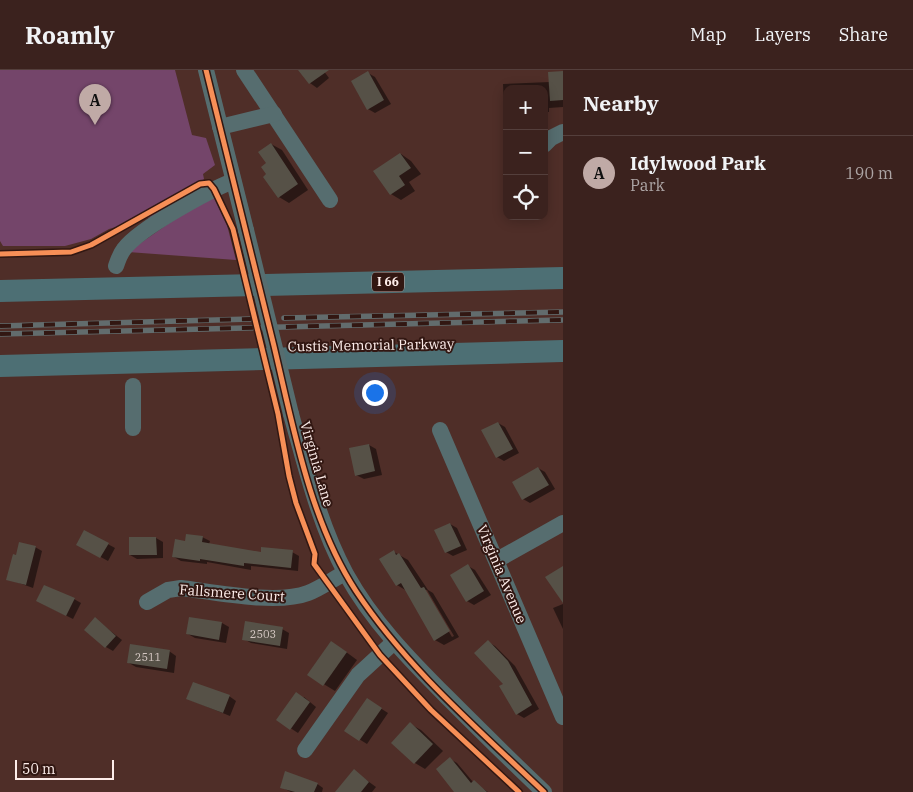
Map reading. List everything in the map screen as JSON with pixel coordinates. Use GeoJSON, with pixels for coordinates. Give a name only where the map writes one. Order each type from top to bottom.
{"type":"FeatureCollection","features":[{"type":"Feature","properties":{"kind":"highway","name":"I 66"},"geometry":{"type":"LineString","coordinates":[[0,290],[563,278]]}},
{"type":"Feature","properties":{"kind":"highway","name":"Custis Memorial Parkway"},"geometry":{"type":"LineString","coordinates":[[0,366],[563,351]]}},
{"type":"Feature","properties":{"kind":"street","name":"Virginia Lane"},"geometry":{"type":"LineString","coordinates":[[206,70],[290,414],[317,507],[346,573],[394,642],[544,792]]}},
{"type":"Feature","properties":{"kind":"street"},"geometry":{"type":"LineString","coordinates":[[244,70],[330,200]]}},
{"type":"Feature","properties":{"kind":"street"},"geometry":{"type":"LineString","coordinates":[[220,127],[274,114]]}},
{"type":"Feature","properties":{"kind":"street"},"geometry":{"type":"LineString","coordinates":[[548,141],[563,132]]}},
{"type":"Feature","properties":{"kind":"street"},"geometry":{"type":"LineString","coordinates":[[116,266],[124,248],[140,234],[214,188],[233,181]]}},
{"type":"Feature","properties":{"kind":"street"},"geometry":{"type":"LineString","coordinates":[[133,386],[133,428]]}},
{"type":"Feature","properties":{"kind":"street","name":"Virginia Avenue"},"geometry":{"type":"LineString","coordinates":[[440,430],[563,717]]}},
{"type":"Feature","properties":{"kind":"street"},"geometry":{"type":"LineString","coordinates":[[497,560],[563,523]]}},
{"type":"Feature","properties":{"kind":"street","name":"Fallsmere Court"},"geometry":{"type":"LineString","coordinates":[[147,602],[168,590],[181,588],[270,598],[288,597],[307,594],[346,573]]}},
{"type":"Feature","properties":{"kind":"street"},"geometry":{"type":"LineString","coordinates":[[305,750],[358,675],[394,642]]}},
{"type":"Feature","properties":{"kind":"shaded area"},"geometry":{"type":"Polygon","coordinates":[[[0,70],[175,70],[192,135],[206,138],[215,165],[203,174],[204,179],[179,209],[109,229],[91,239],[65,246],[3,246],[0,241],[0,70]]]}},
{"type":"Feature","properties":{"kind":"shaded area"},"geometry":{"type":"Polygon","coordinates":[[[212,193],[227,225],[236,260],[128,252],[212,193]]]}},
{"type":"Feature","properties":{"kind":"building"},"geometry":{"type":"Polygon","coordinates":[[[298,70],[329,70],[309,84],[298,70]]]}},
{"type":"Feature","properties":{"kind":"building"},"geometry":{"type":"Polygon","coordinates":[[[368,71],[384,100],[367,110],[351,81],[368,71]]]}},
{"type":"Feature","properties":{"kind":"building"},"geometry":{"type":"Polygon","coordinates":[[[563,71],[563,100],[550,101],[548,72],[563,71]]]}},
{"type":"Feature","properties":{"kind":"building"},"geometry":{"type":"Polygon","coordinates":[[[271,143],[298,184],[278,198],[263,177],[266,174],[261,167],[266,163],[258,152],[271,143]]]}},
{"type":"Feature","properties":{"kind":"building"},"geometry":{"type":"Polygon","coordinates":[[[400,153],[411,168],[399,176],[405,185],[390,195],[373,171],[400,153]]]}},
{"type":"Feature","properties":{"kind":"building"},"geometry":{"type":"Polygon","coordinates":[[[498,422],[513,449],[496,458],[481,430],[498,422]]]}},
{"type":"Feature","properties":{"kind":"building"},"geometry":{"type":"Polygon","coordinates":[[[369,444],[375,471],[355,476],[349,448],[369,444]]]}},
{"type":"Feature","properties":{"kind":"building"},"geometry":{"type":"Polygon","coordinates":[[[538,467],[549,485],[522,500],[512,482],[538,467]]]}},
{"type":"Feature","properties":{"kind":"building"},"geometry":{"type":"Polygon","coordinates":[[[450,523],[461,546],[445,553],[434,530],[450,523]]]}},
{"type":"Feature","properties":{"kind":"building"},"geometry":{"type":"Polygon","coordinates":[[[84,530],[109,543],[100,558],[76,545],[84,530]]]}},
{"type":"Feature","properties":{"kind":"building"},"geometry":{"type":"Polygon","coordinates":[[[186,534],[203,536],[202,542],[261,552],[261,547],[293,550],[291,568],[244,563],[244,566],[172,557],[175,539],[185,541],[186,534]]]}},
{"type":"Feature","properties":{"kind":"building"},"geometry":{"type":"Polygon","coordinates":[[[129,537],[156,537],[157,555],[129,555],[129,537]]]}},
{"type":"Feature","properties":{"kind":"building"},"geometry":{"type":"Polygon","coordinates":[[[19,542],[36,546],[26,585],[6,580],[13,554],[16,555],[19,542]]]}},
{"type":"Feature","properties":{"kind":"building"},"geometry":{"type":"Polygon","coordinates":[[[394,550],[396,555],[399,553],[421,588],[424,587],[450,631],[434,641],[401,583],[396,586],[379,559],[394,550]]]}},
{"type":"Feature","properties":{"kind":"building"},"geometry":{"type":"Polygon","coordinates":[[[468,564],[484,591],[466,602],[450,575],[468,564]]]}},
{"type":"Feature","properties":{"kind":"building"},"geometry":{"type":"Polygon","coordinates":[[[563,566],[563,603],[545,577],[563,566]]]}},
{"type":"Feature","properties":{"kind":"building"},"geometry":{"type":"Polygon","coordinates":[[[44,585],[75,598],[66,616],[36,601],[44,585]]]}},
{"type":"Feature","properties":{"kind":"building"},"geometry":{"type":"Polygon","coordinates":[[[95,617],[116,636],[105,648],[84,630],[95,617]]]}},
{"type":"Feature","properties":{"kind":"building"},"geometry":{"type":"Polygon","coordinates":[[[189,617],[222,622],[219,640],[186,634],[189,617]]]}},
{"type":"Feature","properties":{"kind":"building"},"geometry":{"type":"Polygon","coordinates":[[[245,621],[283,627],[280,646],[242,640],[245,621]]]}},
{"type":"Feature","properties":{"kind":"building"},"geometry":{"type":"Polygon","coordinates":[[[488,640],[508,661],[532,705],[516,715],[499,686],[503,684],[474,653],[488,640]]]}},
{"type":"Feature","properties":{"kind":"building"},"geometry":{"type":"Polygon","coordinates":[[[331,641],[347,652],[323,686],[307,675],[331,641]]]}},
{"type":"Feature","properties":{"kind":"building"},"geometry":{"type":"Polygon","coordinates":[[[130,644],[170,650],[167,669],[127,663],[130,644]]]}},
{"type":"Feature","properties":{"kind":"building"},"geometry":{"type":"Polygon","coordinates":[[[193,682],[230,695],[223,713],[186,699],[193,682]]]}},
{"type":"Feature","properties":{"kind":"building"},"geometry":{"type":"Polygon","coordinates":[[[296,692],[310,702],[290,730],[276,720],[296,692]]]}},
{"type":"Feature","properties":{"kind":"building"},"geometry":{"type":"Polygon","coordinates":[[[367,698],[382,708],[359,741],[344,731],[367,698]]]}},
{"type":"Feature","properties":{"kind":"building"},"geometry":{"type":"Polygon","coordinates":[[[410,722],[433,744],[414,764],[391,743],[410,722]]]}},
{"type":"Feature","properties":{"kind":"building"},"geometry":{"type":"Polygon","coordinates":[[[450,757],[471,783],[474,780],[487,792],[454,792],[436,769],[450,757]]]}},
{"type":"Feature","properties":{"kind":"building"},"geometry":{"type":"Polygon","coordinates":[[[354,769],[369,782],[361,792],[335,792],[354,769]]]}},
{"type":"Feature","properties":{"kind":"building"},"geometry":{"type":"Polygon","coordinates":[[[285,771],[318,783],[314,792],[295,792],[280,788],[285,771]]]}},
{"type":"Feature","properties":{"kind":"railway"},"geometry":{"type":"LineString","coordinates":[[284,318],[563,312]]}},
{"type":"Feature","properties":{"kind":"railway"},"geometry":{"type":"LineString","coordinates":[[0,326],[251,319]]}},
{"type":"Feature","properties":{"kind":"railway"},"geometry":{"type":"LineString","coordinates":[[0,334],[563,320]]}},
{"type":"Feature","properties":{"kind":"cycle path"},"geometry":{"type":"LineString","coordinates":[[206,70],[296,440],[315,504],[340,564],[356,591],[397,646],[469,721],[544,792]]}},
{"type":"Feature","properties":{"kind":"cycle path"},"geometry":{"type":"LineString","coordinates":[[0,254],[71,252],[91,245],[200,184],[209,183],[214,189],[233,229],[278,414],[289,476],[296,503],[315,554],[314,564],[380,655],[431,710],[519,792]]}},
{"type":"Feature","properties":{"kind":"place","name":"Idylwood Park"},"geometry":{"type":"Point","coordinates":[95,125]}}]}
